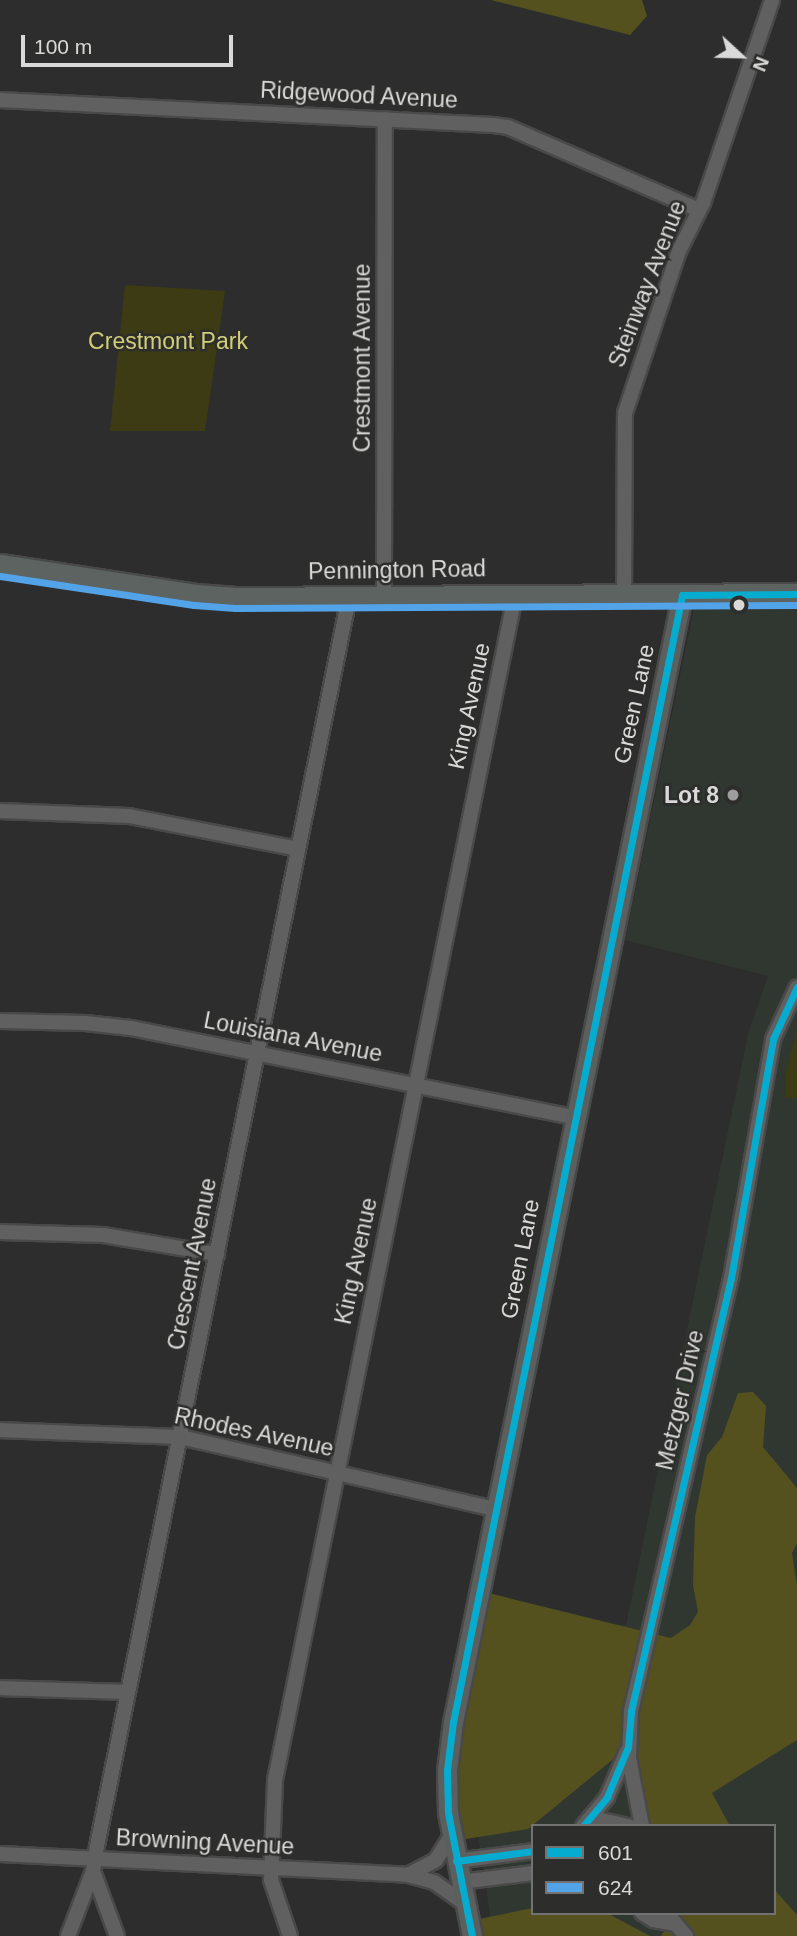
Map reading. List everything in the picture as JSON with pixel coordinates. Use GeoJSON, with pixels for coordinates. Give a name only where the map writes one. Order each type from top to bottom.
{"type":"FeatureCollection","features":[{"type":"Feature","properties":{"kind":"main road","name":"Pennington Road"},"geometry":{"type":"LineString","coordinates":[[0,565],[208,597],[797,594]]}},
{"type":"Feature","properties":{"kind":"street","name":"Steinway Avenue"},"geometry":{"type":"LineString","coordinates":[[624,595],[625,413],[679,251],[699,210],[772,0]]}},
{"type":"Feature","properties":{"kind":"street","name":"Ridgewood Avenue"},"geometry":{"type":"LineString","coordinates":[[0,100],[508,127],[699,210]]}},
{"type":"Feature","properties":{"kind":"street","name":"Crestmont Avenue"},"geometry":{"type":"LineString","coordinates":[[384,119],[384,597]]}},
{"type":"Feature","properties":{"kind":"street","name":"Green Lane"},"geometry":{"type":"LineString","coordinates":[[472,1936],[451,1836],[449,1751],[574,1117],[682,595]]}},
{"type":"Feature","properties":{"kind":"street","name":"King Avenue"},"geometry":{"type":"LineString","coordinates":[[290,1936],[273,1891],[270,1867],[275,1780],[515,596]]}},
{"type":"Feature","properties":{"kind":"street","name":"Crescent Avenue"},"geometry":{"type":"LineString","coordinates":[[68,1936],[94,1865],[349,597]]}},
{"type":"Feature","properties":{"kind":"street"},"geometry":{"type":"LineString","coordinates":[[0,811],[129,816],[298,849]]}},
{"type":"Feature","properties":{"kind":"street","name":"Metzger Drive"},"geometry":{"type":"LineString","coordinates":[[642,1824],[628,1747],[631,1711],[731,1278],[773,1039],[797,987]]}},
{"type":"Feature","properties":{"kind":"street","name":"Louisiana Avenue"},"geometry":{"type":"LineString","coordinates":[[0,1021],[85,1023],[131,1028],[574,1117]]}},
{"type":"Feature","properties":{"kind":"street"},"geometry":{"type":"LineString","coordinates":[[0,1232],[103,1235],[217,1254]]}},
{"type":"Feature","properties":{"kind":"street","name":"Rhodes Avenue"},"geometry":{"type":"LineString","coordinates":[[0,1430],[180,1437],[495,1509]]}},
{"type":"Feature","properties":{"kind":"street"},"geometry":{"type":"LineString","coordinates":[[0,1688],[128,1692]]}},
{"type":"Feature","properties":{"kind":"street"},"geometry":{"type":"LineString","coordinates":[[588,1822],[607,1797],[628,1747]]}},
{"type":"Feature","properties":{"kind":"street"},"geometry":{"type":"LineString","coordinates":[[588,1822],[608,1824]]}},
{"type":"Feature","properties":{"kind":"street"},"geometry":{"type":"LineString","coordinates":[[408,1875],[431,1864],[451,1836]]}},
{"type":"Feature","properties":{"kind":"street"},"geometry":{"type":"LineString","coordinates":[[456,1861],[531,1851]]}},
{"type":"Feature","properties":{"kind":"street","name":"Browning Avenue"},"geometry":{"type":"LineString","coordinates":[[0,1854],[94,1865],[270,1867],[408,1875],[433,1882],[464,1903]]}},
{"type":"Feature","properties":{"kind":"street"},"geometry":{"type":"LineString","coordinates":[[94,1865],[117,1936]]}},
{"type":"Feature","properties":{"kind":"street"},"geometry":{"type":"LineString","coordinates":[[460,1882],[531,1873]]}},
{"type":"Feature","properties":{"kind":"street"},"geometry":{"type":"LineString","coordinates":[[645,1915],[653,1920],[671,1919],[686,1936]]}},
{"type":"Feature","properties":{"kind":"shaded area"},"geometry":{"type":"Polygon","coordinates":[[[491,0],[642,0],[647,16],[630,35],[491,0]]]}},
{"type":"Feature","properties":{"kind":"shaded area"},"geometry":{"type":"Polygon","coordinates":[[[797,607],[797,1936],[493,1936],[473,1799],[498,1618],[626,1625],[748,1034],[768,976],[625,940],[694,608],[797,607]]]}},
{"type":"Feature","properties":{"kind":"shaded area"},"geometry":{"type":"Polygon","coordinates":[[[753,1392],[766,1406],[763,1447],[797,1488],[797,1543],[792,1553],[797,1585],[797,1740],[712,1793],[729,1824],[650,1824],[628,1747],[528,1829],[447,1842],[476,1590],[671,1638],[690,1625],[698,1612],[693,1585],[695,1517],[707,1455],[722,1437],[738,1393],[753,1392]]]}},
{"type":"Feature","properties":{"kind":"shaded area"},"geometry":{"type":"Polygon","coordinates":[[[776,1891],[797,1915],[797,1936],[661,1936],[675,1915],[776,1915],[776,1891]]]}},
{"type":"Feature","properties":{"kind":"shaded area"},"geometry":{"type":"Polygon","coordinates":[[[531,1908],[531,1915],[611,1915],[650,1936],[469,1936],[464,1922],[531,1908]]]}},
{"type":"Feature","properties":{"kind":"green space","name":"Crestmont Park"},"geometry":{"type":"Polygon","coordinates":[[[125,285],[225,291],[205,431],[110,431],[125,285]]]}},
{"type":"Feature","properties":{"kind":"green space"},"geometry":{"type":"Polygon","coordinates":[[[797,1030],[797,1098],[785,1098],[786,1071],[797,1030]]]}},
{"type":"Feature","properties":{"kind":"transit line","name":"624"},"geometry":{"type":"LineString","coordinates":[[0,576],[194,605],[235,608],[797,605]]}},
{"type":"Feature","properties":{"kind":"transit line","name":"601"},"geometry":{"type":"LineString","coordinates":[[472,1936],[448,1812],[447,1770],[453,1722],[682,595],[797,594]]}},
{"type":"Feature","properties":{"kind":"transit line","name":"601"},"geometry":{"type":"LineString","coordinates":[[585,1824],[607,1797],[628,1747],[631,1711],[731,1278],[773,1039],[797,987]]}},
{"type":"Feature","properties":{"kind":"transit line","name":"601"},"geometry":{"type":"LineString","coordinates":[[456,1861],[531,1851]]}},
{"type":"Feature","properties":{"kind":"place","name":"Lot 8"},"geometry":{"type":"Point","coordinates":[733,795]}}]}
